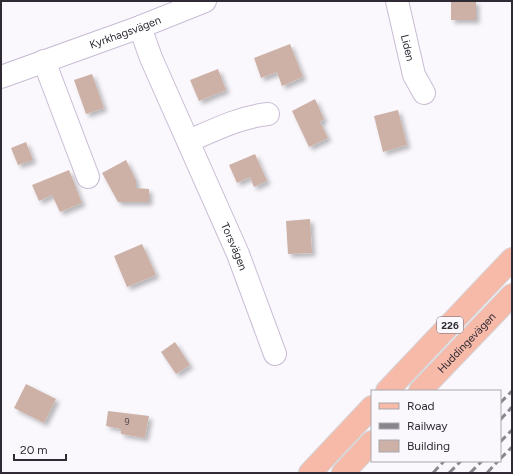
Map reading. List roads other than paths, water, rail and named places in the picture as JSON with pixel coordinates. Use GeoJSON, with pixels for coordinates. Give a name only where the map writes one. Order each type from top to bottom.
{"type":"FeatureCollection","features":[{"type":"Feature","properties":{"kind":"main road","name":"226"},"geometry":{"type":"LineString","coordinates":[[388,390],[512,259]]}},
{"type":"Feature","properties":{"kind":"main road","name":"Huddingevägen"},"geometry":{"type":"LineString","coordinates":[[421,390],[512,295]]}},
{"type":"Feature","properties":{"kind":"main road"},"geometry":{"type":"LineString","coordinates":[[310,473],[371,408]]}},
{"type":"Feature","properties":{"kind":"main road"},"geometry":{"type":"LineString","coordinates":[[343,473],[371,443]]}},
{"type":"Feature","properties":{"kind":"street","name":"Kyrkhagsvägen"},"geometry":{"type":"LineString","coordinates":[[1,77],[140,27],[205,1]]}},
{"type":"Feature","properties":{"kind":"street","name":"Liden"},"geometry":{"type":"LineString","coordinates":[[397,1],[414,75],[424,93]]}},
{"type":"Feature","properties":{"kind":"street","name":"Torsvägen"},"geometry":{"type":"LineString","coordinates":[[140,27],[151,58],[238,254],[275,354]]}},
{"type":"Feature","properties":{"kind":"street"},"geometry":{"type":"LineString","coordinates":[[44,61],[88,177]]}},
{"type":"Feature","properties":{"kind":"street"},"geometry":{"type":"LineString","coordinates":[[189,141],[254,116],[268,114]]}},
{"type":"Feature","properties":{"kind":"railway"},"geometry":{"type":"LineString","coordinates":[[501,402],[512,391]]}},
{"type":"Feature","properties":{"kind":"railway"},"geometry":{"type":"LineString","coordinates":[[501,419],[512,407]]}},
{"type":"Feature","properties":{"kind":"railway"},"geometry":{"type":"LineString","coordinates":[[501,441],[512,430]]}},
{"type":"Feature","properties":{"kind":"railway"},"geometry":{"type":"LineString","coordinates":[[501,458],[512,447]]}},
{"type":"Feature","properties":{"kind":"railway"},"geometry":{"type":"LineString","coordinates":[[433,473],[443,462]]}},
{"type":"Feature","properties":{"kind":"railway"},"geometry":{"type":"LineString","coordinates":[[449,473],[460,462]]}},
{"type":"Feature","properties":{"kind":"railway"},"geometry":{"type":"LineString","coordinates":[[470,473],[481,462]]}},
{"type":"Feature","properties":{"kind":"railway"},"geometry":{"type":"LineString","coordinates":[[487,473],[497,462]]}}]}
